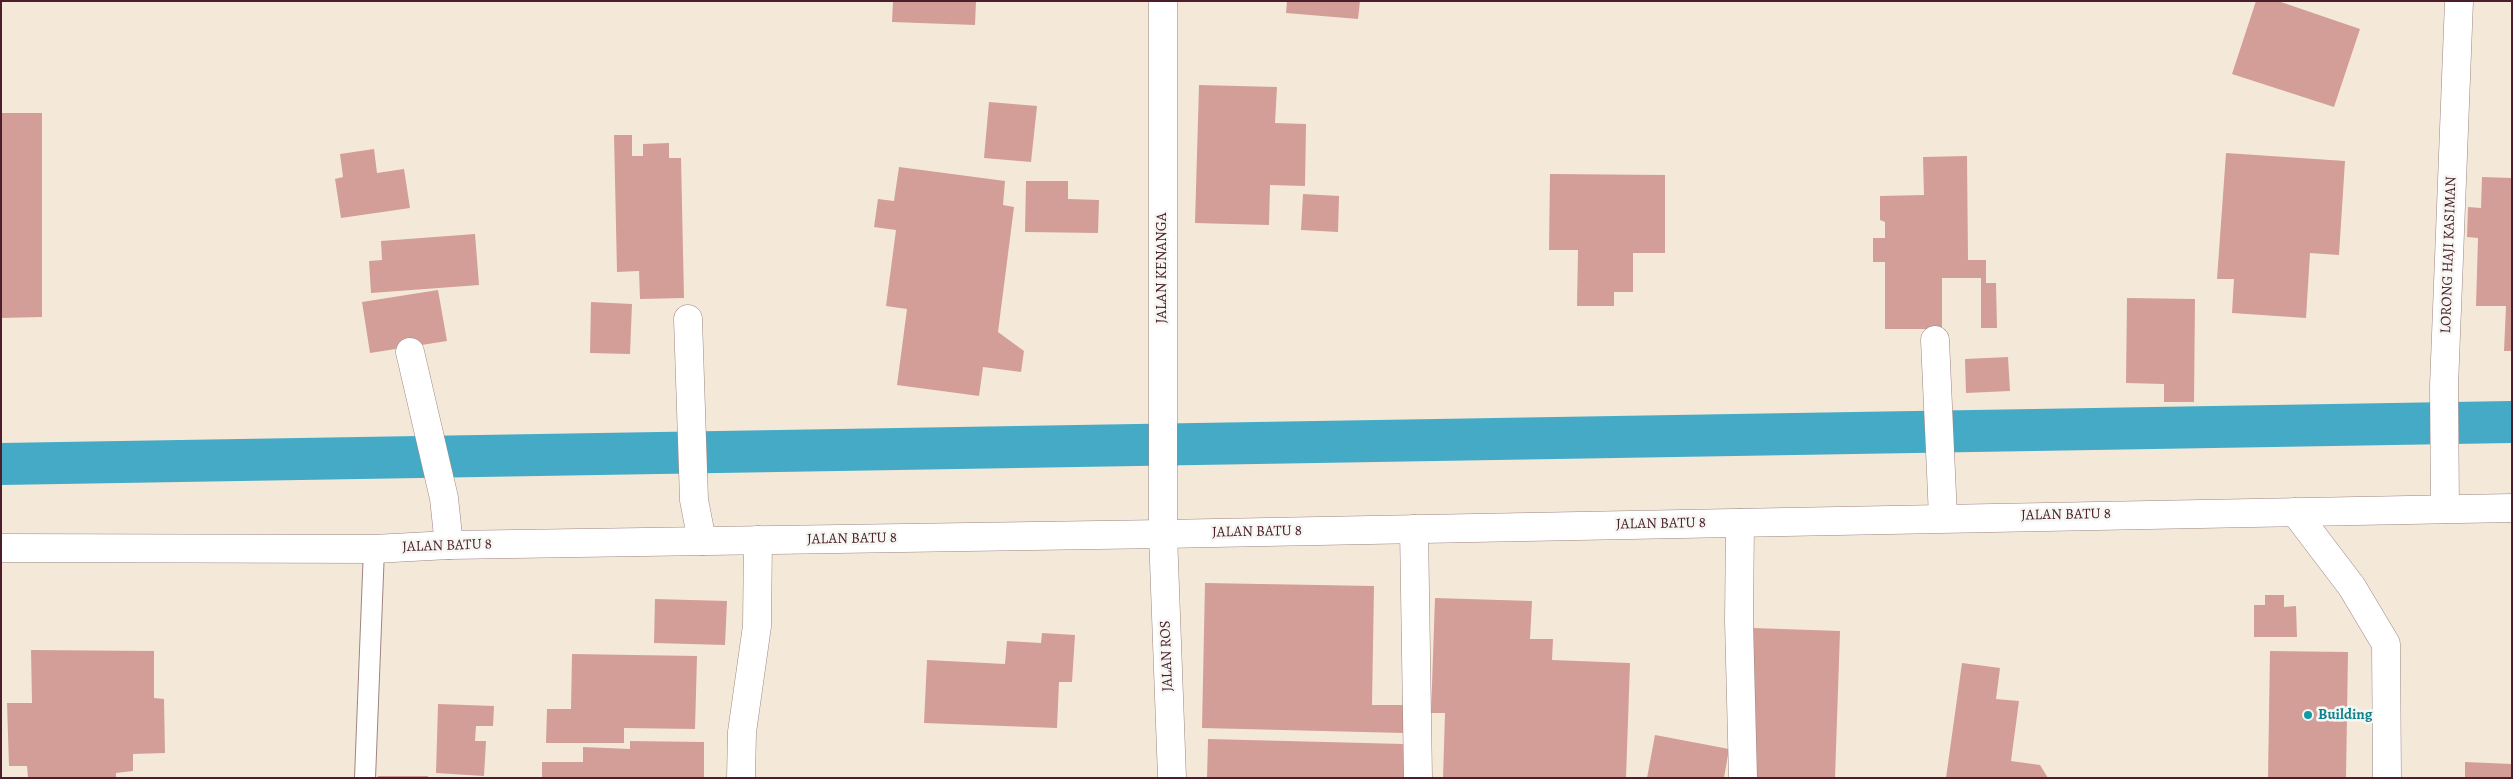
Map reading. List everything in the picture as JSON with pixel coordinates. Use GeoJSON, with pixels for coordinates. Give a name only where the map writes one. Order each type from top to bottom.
{"type":"FeatureCollection","features":[{"type":"Feature","properties":{"kind":"street","name":"JALAN KENANGA"},"geometry":{"type":"LineString","coordinates":[[1163,1],[1163,534]]}},
{"type":"Feature","properties":{"kind":"street","name":"LORONG HAJI KASIMAN"},"geometry":{"type":"LineString","coordinates":[[2445,509],[2444,386],[2459,1]]}},
{"type":"Feature","properties":{"kind":"street"},"geometry":{"type":"LineString","coordinates":[[688,319],[694,500],[702,541]]}},
{"type":"Feature","properties":{"kind":"street"},"geometry":{"type":"LineString","coordinates":[[1935,340],[1943,517]]}},
{"type":"Feature","properties":{"kind":"street"},"geometry":{"type":"LineString","coordinates":[[410,352],[426,414],[444,498],[449,545]]}},
{"type":"Feature","properties":{"kind":"street","name":"JALAN BATU 8"},"geometry":{"type":"LineString","coordinates":[[1,548],[374,549],[449,545],[1163,534],[1943,517],[2512,508]]}},
{"type":"Feature","properties":{"kind":"street"},"geometry":{"type":"LineString","coordinates":[[2295,512],[2352,587],[2386,644],[2387,778]]}},
{"type":"Feature","properties":{"kind":"street"},"geometry":{"type":"LineString","coordinates":[[1740,522],[1739,621],[1743,778]]}},
{"type":"Feature","properties":{"kind":"street"},"geometry":{"type":"LineString","coordinates":[[1414,529],[1418,778]]}},
{"type":"Feature","properties":{"kind":"street","name":"JALAN ROS"},"geometry":{"type":"LineString","coordinates":[[1163,534],[1172,778]]}},
{"type":"Feature","properties":{"kind":"street"},"geometry":{"type":"LineString","coordinates":[[741,778],[742,732],[757,626],[758,540]]}},
{"type":"Feature","properties":{"kind":"lane"},"geometry":{"type":"LineString","coordinates":[[365,778],[374,549]]}},
{"type":"Feature","properties":{"kind":"building"},"geometry":{"type":"Polygon","coordinates":[[[893,1],[976,1],[975,25],[892,22],[893,1]]]}},
{"type":"Feature","properties":{"kind":"building"},"geometry":{"type":"Polygon","coordinates":[[[1287,1],[1360,1],[1358,19],[1286,13],[1287,1]]]}},
{"type":"Feature","properties":{"kind":"building"},"geometry":{"type":"Polygon","coordinates":[[[2256,1],[2278,1],[2360,29],[2334,107],[2232,74],[2256,1]]]}},
{"type":"Feature","properties":{"kind":"building"},"geometry":{"type":"Polygon","coordinates":[[[1199,85],[1277,87],[1275,123],[1306,124],[1305,186],[1270,185],[1269,225],[1195,223],[1199,85]]]}},
{"type":"Feature","properties":{"kind":"building"},"geometry":{"type":"Polygon","coordinates":[[[989,102],[1037,106],[1031,162],[984,158],[989,102]]]}},
{"type":"Feature","properties":{"kind":"building"},"geometry":{"type":"Polygon","coordinates":[[[1,113],[42,113],[42,317],[1,318],[1,113]]]}},
{"type":"Feature","properties":{"kind":"building"},"geometry":{"type":"Polygon","coordinates":[[[614,135],[632,135],[632,156],[643,156],[643,144],[669,143],[669,158],[681,158],[684,298],[640,299],[639,271],[617,272],[614,135]]]}},
{"type":"Feature","properties":{"kind":"building"},"geometry":{"type":"Polygon","coordinates":[[[374,149],[377,173],[404,169],[410,208],[341,218],[335,179],[343,177],[340,154],[374,149]]]}},
{"type":"Feature","properties":{"kind":"building"},"geometry":{"type":"Polygon","coordinates":[[[2226,153],[2345,161],[2339,255],[2310,253],[2306,318],[2232,313],[2234,279],[2217,279],[2226,153]]]}},
{"type":"Feature","properties":{"kind":"building"},"geometry":{"type":"Polygon","coordinates":[[[1967,156],[1968,260],[1986,260],[1986,283],[1996,283],[1997,328],[1981,328],[1981,278],[1942,278],[1942,329],[1885,329],[1885,262],[1873,262],[1873,238],[1885,238],[1885,222],[1880,220],[1880,196],[1924,195],[1923,157],[1967,156]]]}},
{"type":"Feature","properties":{"kind":"building"},"geometry":{"type":"Polygon","coordinates":[[[899,167],[1005,181],[1003,205],[1014,207],[998,332],[1024,351],[1021,372],[983,367],[979,396],[897,385],[907,309],[886,306],[896,230],[874,227],[878,199],[894,201],[899,167]]]}},
{"type":"Feature","properties":{"kind":"building"},"geometry":{"type":"Polygon","coordinates":[[[1550,174],[1665,175],[1665,253],[1633,253],[1633,292],[1614,292],[1614,306],[1577,306],[1578,250],[1549,250],[1550,174]]]}},
{"type":"Feature","properties":{"kind":"building"},"geometry":{"type":"Polygon","coordinates":[[[2482,177],[2512,178],[2512,351],[2504,351],[2506,306],[2476,306],[2478,238],[2467,237],[2468,207],[2481,208],[2482,177]]]}},
{"type":"Feature","properties":{"kind":"building"},"geometry":{"type":"Polygon","coordinates":[[[1026,181],[1068,181],[1068,199],[1099,200],[1098,233],[1025,232],[1026,181]]]}},
{"type":"Feature","properties":{"kind":"building"},"geometry":{"type":"Polygon","coordinates":[[[1303,194],[1339,196],[1338,232],[1301,230],[1303,194]]]}},
{"type":"Feature","properties":{"kind":"building"},"geometry":{"type":"Polygon","coordinates":[[[475,234],[479,285],[371,293],[369,261],[382,260],[381,241],[475,234]]]}},
{"type":"Feature","properties":{"kind":"building"},"geometry":{"type":"Polygon","coordinates":[[[438,290],[447,341],[370,353],[362,302],[438,290]]]}},
{"type":"Feature","properties":{"kind":"building"},"geometry":{"type":"Polygon","coordinates":[[[2127,298],[2195,299],[2194,402],[2164,402],[2164,384],[2126,383],[2127,298]]]}},
{"type":"Feature","properties":{"kind":"building"},"geometry":{"type":"Polygon","coordinates":[[[591,302],[632,304],[630,354],[590,353],[591,302]]]}},
{"type":"Feature","properties":{"kind":"building"},"geometry":{"type":"Polygon","coordinates":[[[2008,357],[2010,391],[1966,393],[1965,359],[2008,357]]]}},
{"type":"Feature","properties":{"kind":"building"},"geometry":{"type":"Polygon","coordinates":[[[1205,583],[1374,586],[1372,705],[1405,705],[1404,733],[1202,728],[1205,583]]]}},
{"type":"Feature","properties":{"kind":"building"},"geometry":{"type":"Polygon","coordinates":[[[2265,595],[2284,595],[2284,607],[2296,606],[2297,637],[2254,637],[2254,605],[2265,605],[2265,595]]]}},
{"type":"Feature","properties":{"kind":"building"},"geometry":{"type":"Polygon","coordinates":[[[1435,598],[1532,601],[1530,639],[1553,639],[1552,660],[1630,663],[1626,778],[1443,778],[1445,713],[1431,713],[1435,598]]]}},
{"type":"Feature","properties":{"kind":"building"},"geometry":{"type":"Polygon","coordinates":[[[655,599],[727,601],[725,645],[654,643],[655,599]]]}},
{"type":"Feature","properties":{"kind":"building"},"geometry":{"type":"Polygon","coordinates":[[[1753,628],[1840,631],[1835,778],[1747,778],[1753,628]]]}},
{"type":"Feature","properties":{"kind":"building"},"geometry":{"type":"Polygon","coordinates":[[[1042,633],[1075,635],[1072,682],[1059,682],[1057,728],[924,723],[927,660],[1005,664],[1007,641],[1041,643],[1042,633]]]}},
{"type":"Feature","properties":{"kind":"building"},"geometry":{"type":"Polygon","coordinates":[[[31,650],[154,651],[154,698],[164,699],[165,753],[133,754],[133,771],[116,773],[116,778],[28,778],[27,766],[9,766],[7,703],[32,703],[31,650]]]}},
{"type":"Feature","properties":{"kind":"building","name":"Building"},"geometry":{"type":"Polygon","coordinates":[[[2270,651],[2348,652],[2346,778],[2268,778],[2270,651]]]}},
{"type":"Feature","properties":{"kind":"building"},"geometry":{"type":"Polygon","coordinates":[[[572,654],[697,656],[695,729],[624,728],[624,743],[546,743],[547,709],[571,709],[572,654]]]}},
{"type":"Feature","properties":{"kind":"building"},"geometry":{"type":"Polygon","coordinates":[[[1962,663],[2000,668],[1996,699],[2019,701],[2011,761],[2040,765],[2048,778],[1946,778],[1962,663]]]}},
{"type":"Feature","properties":{"kind":"building"},"geometry":{"type":"Polygon","coordinates":[[[438,704],[494,706],[493,726],[476,726],[475,741],[486,741],[484,776],[436,773],[438,704]]]}},
{"type":"Feature","properties":{"kind":"building"},"geometry":{"type":"Polygon","coordinates":[[[1655,735],[1729,749],[1724,778],[1647,778],[1655,735]]]}},
{"type":"Feature","properties":{"kind":"building"},"geometry":{"type":"Polygon","coordinates":[[[1208,739],[1404,744],[1404,778],[1207,778],[1208,739]]]}},
{"type":"Feature","properties":{"kind":"building"},"geometry":{"type":"Polygon","coordinates":[[[630,741],[704,742],[704,777],[542,778],[542,762],[583,762],[583,747],[630,749],[630,741]]]}},
{"type":"Feature","properties":{"kind":"building"},"geometry":{"type":"Polygon","coordinates":[[[2465,762],[2512,764],[2512,778],[2465,778],[2465,762]]]}},
{"type":"Feature","properties":{"kind":"building"},"geometry":{"type":"Polygon","coordinates":[[[378,776],[428,776],[428,778],[378,778],[378,776]]]}},
{"type":"Feature","properties":{"kind":"waterway"},"geometry":{"type":"LineString","coordinates":[[1,464],[2512,422]]}},
{"type":"Feature","properties":{"kind":"place","name":"Building"},"geometry":{"type":"Point","coordinates":[2308,715]}}]}
